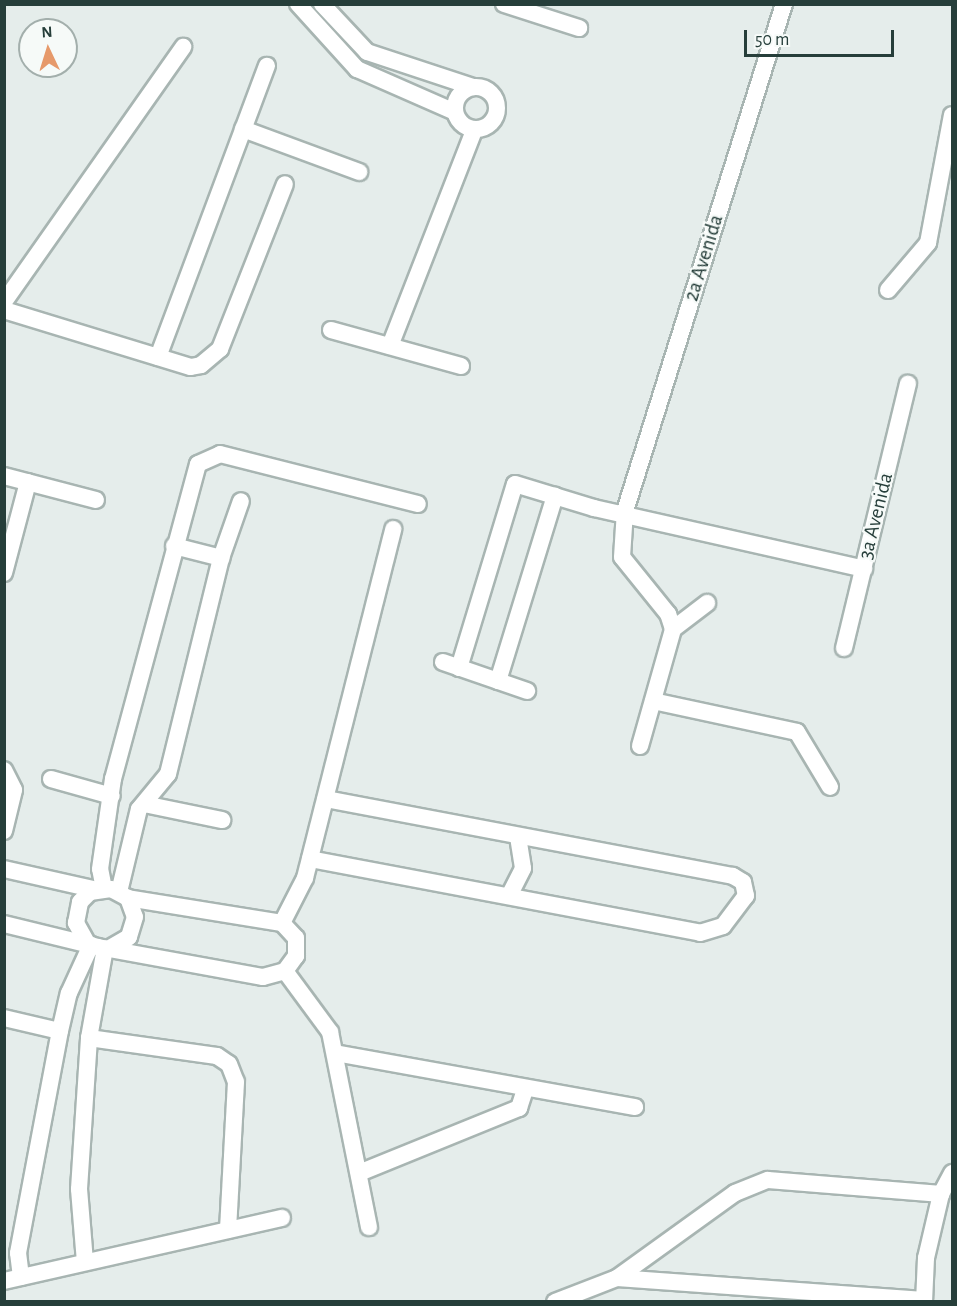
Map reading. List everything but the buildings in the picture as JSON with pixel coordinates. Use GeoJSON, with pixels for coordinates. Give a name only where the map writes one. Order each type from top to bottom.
{"type":"FeatureCollection","features":[{"type":"Feature","properties":{"kind":"street"},"geometry":{"type":"LineString","coordinates":[[298,4],[357,69],[455,112],[460,122],[474,130],[490,125],[498,105],[489,91],[367,52],[322,4]]}},
{"type":"Feature","properties":{"kind":"street"},"geometry":{"type":"LineString","coordinates":[[504,4],[579,28]]}},
{"type":"Feature","properties":{"kind":"street","name":"2a Avenida"},"geometry":{"type":"LineString","coordinates":[[673,629],[668,614],[622,557],[625,511],[784,4]]}},
{"type":"Feature","properties":{"kind":"street"},"geometry":{"type":"LineString","coordinates":[[4,302],[183,47]]}},
{"type":"Feature","properties":{"kind":"street"},"geometry":{"type":"LineString","coordinates":[[158,357],[267,66]]}},
{"type":"Feature","properties":{"kind":"street"},"geometry":{"type":"LineString","coordinates":[[455,112],[459,96],[473,87]]}},
{"type":"Feature","properties":{"kind":"street"},"geometry":{"type":"LineString","coordinates":[[888,290],[928,243],[952,115]]}},
{"type":"Feature","properties":{"kind":"street"},"geometry":{"type":"LineString","coordinates":[[243,129],[360,172]]}},
{"type":"Feature","properties":{"kind":"street"},"geometry":{"type":"LineString","coordinates":[[390,346],[474,130]]}},
{"type":"Feature","properties":{"kind":"street"},"geometry":{"type":"LineString","coordinates":[[4,310],[191,367],[214,356],[285,184]]}},
{"type":"Feature","properties":{"kind":"street"},"geometry":{"type":"LineString","coordinates":[[331,330],[461,366]]}},
{"type":"Feature","properties":{"kind":"street","name":"3a Avenida"},"geometry":{"type":"LineString","coordinates":[[844,648],[908,384]]}},
{"type":"Feature","properties":{"kind":"street"},"geometry":{"type":"LineString","coordinates":[[282,1218],[13,1279],[69,993],[98,945],[133,931],[135,917],[112,892],[101,860],[112,796],[193,470],[212,455],[418,504]]}},
{"type":"Feature","properties":{"kind":"street"},"geometry":{"type":"LineString","coordinates":[[4,476],[96,500]]}},
{"type":"Feature","properties":{"kind":"street"},"geometry":{"type":"LineString","coordinates":[[4,573],[28,482]]}},
{"type":"Feature","properties":{"kind":"street"},"geometry":{"type":"LineString","coordinates":[[459,668],[515,484],[555,496],[864,568]]}},
{"type":"Feature","properties":{"kind":"street"},"geometry":{"type":"LineString","coordinates":[[498,681],[555,496]]}},
{"type":"Feature","properties":{"kind":"street"},"geometry":{"type":"LineString","coordinates":[[98,945],[77,930],[77,909],[112,892],[144,804],[168,774],[221,558],[241,501]]}},
{"type":"Feature","properties":{"kind":"street"},"geometry":{"type":"LineString","coordinates":[[282,922],[310,859],[393,529]]}},
{"type":"Feature","properties":{"kind":"street"},"geometry":{"type":"LineString","coordinates":[[174,546],[221,558]]}},
{"type":"Feature","properties":{"kind":"street"},"geometry":{"type":"LineString","coordinates":[[640,746],[673,629],[707,603]]}},
{"type":"Feature","properties":{"kind":"street"},"geometry":{"type":"LineString","coordinates":[[442,662],[527,691]]}},
{"type":"Feature","properties":{"kind":"street"},"geometry":{"type":"LineString","coordinates":[[653,701],[797,732],[830,787]]}},
{"type":"Feature","properties":{"kind":"street"},"geometry":{"type":"LineString","coordinates":[[4,770],[14,790],[4,831]]}},
{"type":"Feature","properties":{"kind":"street"},"geometry":{"type":"LineString","coordinates":[[51,778],[112,796]]}},
{"type":"Feature","properties":{"kind":"street"},"geometry":{"type":"LineString","coordinates":[[310,859],[705,933],[723,926],[747,891],[733,876],[325,799]]}},
{"type":"Feature","properties":{"kind":"street"},"geometry":{"type":"LineString","coordinates":[[144,804],[222,820]]}},
{"type":"Feature","properties":{"kind":"street"},"geometry":{"type":"LineString","coordinates":[[509,896],[523,868],[518,836]]}},
{"type":"Feature","properties":{"kind":"street"},"geometry":{"type":"LineString","coordinates":[[4,868],[112,892],[282,922],[292,930],[297,947],[285,971],[263,977],[4,924]]}},
{"type":"Feature","properties":{"kind":"street"},"geometry":{"type":"LineString","coordinates":[[86,1262],[79,1189],[88,1038],[98,945]]}},
{"type":"Feature","properties":{"kind":"street"},"geometry":{"type":"LineString","coordinates":[[285,971],[325,1023],[335,1053],[369,1227]]}},
{"type":"Feature","properties":{"kind":"street"},"geometry":{"type":"LineString","coordinates":[[4,1018],[60,1031]]}},
{"type":"Feature","properties":{"kind":"street"},"geometry":{"type":"LineString","coordinates":[[88,1038],[217,1056],[230,1064],[236,1082],[228,1230]]}},
{"type":"Feature","properties":{"kind":"street"},"geometry":{"type":"LineString","coordinates":[[335,1053],[525,1090],[635,1107]]}},
{"type":"Feature","properties":{"kind":"street"},"geometry":{"type":"LineString","coordinates":[[359,1173],[519,1108],[525,1090]]}},
{"type":"Feature","properties":{"kind":"street"},"geometry":{"type":"LineString","coordinates":[[617,1278],[924,1301],[926,1258],[941,1194],[952,1173]]}},
{"type":"Feature","properties":{"kind":"street"},"geometry":{"type":"LineString","coordinates":[[555,1302],[617,1278],[735,1192],[768,1180],[941,1194]]}}]}
